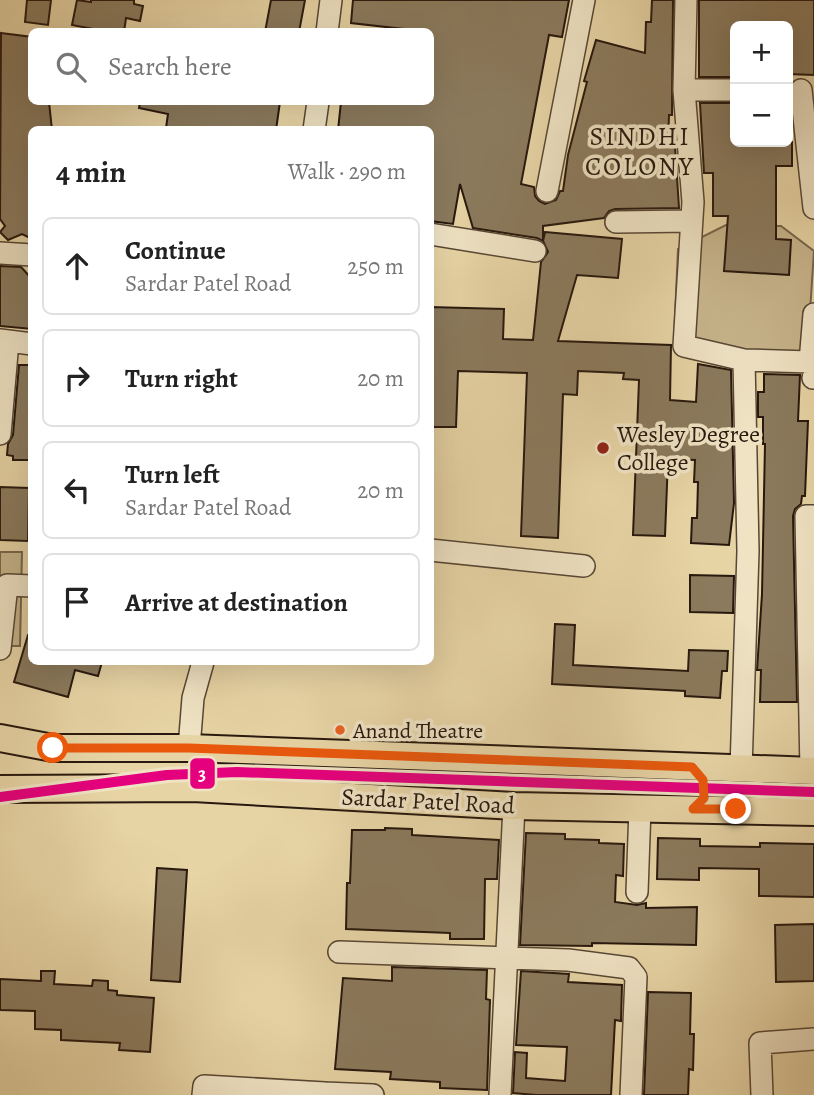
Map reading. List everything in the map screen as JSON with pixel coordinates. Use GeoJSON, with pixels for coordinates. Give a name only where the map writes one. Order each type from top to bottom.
{"type":"FeatureCollection","features":[{"type":"Feature","properties":{"kind":"main road","name":"Sardar Patel Road"},"geometry":{"type":"LineString","coordinates":[[0,738],[53,748],[189,748],[813,771]]}},
{"type":"Feature","properties":{"kind":"main road"},"geometry":{"type":"LineString","coordinates":[[0,748],[53,748]]}},
{"type":"Feature","properties":{"kind":"main road"},"geometry":{"type":"LineString","coordinates":[[692,767],[703,780],[704,798],[693,809]]}},
{"type":"Feature","properties":{"kind":"main road"},"geometry":{"type":"LineString","coordinates":[[736,809],[726,805],[722,799],[723,780],[737,769]]}},
{"type":"Feature","properties":{"kind":"main road"},"geometry":{"type":"LineString","coordinates":[[0,773],[193,788]]}},
{"type":"Feature","properties":{"kind":"main road","name":"Sardar Patel Road"},"geometry":{"type":"LineString","coordinates":[[0,789],[193,788],[513,806],[814,812]]}},
{"type":"Feature","properties":{"kind":"street"},"geometry":{"type":"LineString","coordinates":[[328,28],[331,0]]}},
{"type":"Feature","properties":{"kind":"street"},"geometry":{"type":"LineString","coordinates":[[547,191],[584,0]]}},
{"type":"Feature","properties":{"kind":"street"},"geometry":{"type":"LineString","coordinates":[[686,0],[684,90],[693,202],[684,346],[744,360],[810,362],[814,314]]}},
{"type":"Feature","properties":{"kind":"street"},"geometry":{"type":"LineString","coordinates":[[684,90],[730,90]]}},
{"type":"Feature","properties":{"kind":"street"},"geometry":{"type":"LineString","coordinates":[[801,90],[814,208]]}},
{"type":"Feature","properties":{"kind":"street"},"geometry":{"type":"LineString","coordinates":[[315,126],[318,105]]}},
{"type":"Feature","properties":{"kind":"street"},"geometry":{"type":"LineString","coordinates":[[616,222],[691,221]]}},
{"type":"Feature","properties":{"kind":"street"},"geometry":{"type":"LineString","coordinates":[[434,235],[535,251]]}},
{"type":"Feature","properties":{"kind":"street"},"geometry":{"type":"LineString","coordinates":[[0,253],[28,255]]}},
{"type":"Feature","properties":{"kind":"street"},"geometry":{"type":"LineString","coordinates":[[0,434],[4,341],[28,344]]}},
{"type":"Feature","properties":{"kind":"street"},"geometry":{"type":"LineString","coordinates":[[737,769],[748,551],[744,360]]}},
{"type":"Feature","properties":{"kind":"street"},"geometry":{"type":"LineString","coordinates":[[813,771],[806,516],[814,516]]}},
{"type":"Feature","properties":{"kind":"street"},"geometry":{"type":"LineString","coordinates":[[434,550],[584,566]]}},
{"type":"Feature","properties":{"kind":"street"},"geometry":{"type":"LineString","coordinates":[[0,649],[7,585],[28,586]]}},
{"type":"Feature","properties":{"kind":"street"},"geometry":{"type":"LineString","coordinates":[[189,748],[193,698],[202,665]]}},
{"type":"Feature","properties":{"kind":"street"},"geometry":{"type":"LineString","coordinates":[[500,1095],[513,806]]}},
{"type":"Feature","properties":{"kind":"street"},"geometry":{"type":"LineString","coordinates":[[637,892],[640,808]]}},
{"type":"Feature","properties":{"kind":"street"},"geometry":{"type":"LineString","coordinates":[[339,952],[568,960],[629,968],[636,977],[631,1095]]}},
{"type":"Feature","properties":{"kind":"street"},"geometry":{"type":"LineString","coordinates":[[762,1095],[760,1043],[814,1039]]}},
{"type":"Feature","properties":{"kind":"street"},"geometry":{"type":"LineString","coordinates":[[203,1095],[204,1086],[373,1095]]}},
{"type":"Feature","properties":{"kind":"shaded area"},"geometry":{"type":"Polygon","coordinates":[[[726,225],[781,226],[814,251],[807,357],[742,355],[674,340],[678,249],[726,225]]]}},
{"type":"Feature","properties":{"kind":"shaded area"},"geometry":{"type":"Polygon","coordinates":[[[0,552],[22,552],[20,646],[0,646],[0,552]]]}},
{"type":"Feature","properties":{"kind":"building"},"geometry":{"type":"Polygon","coordinates":[[[27,0],[51,0],[48,25],[25,22],[27,0]]]}},
{"type":"Feature","properties":{"kind":"building"},"geometry":{"type":"Polygon","coordinates":[[[77,0],[134,0],[134,4],[143,6],[140,21],[126,18],[125,28],[72,25],[77,0]]]}},
{"type":"Feature","properties":{"kind":"building"},"geometry":{"type":"Polygon","coordinates":[[[271,0],[305,0],[300,28],[266,28],[271,0]]]}},
{"type":"Feature","properties":{"kind":"building"},"geometry":{"type":"Polygon","coordinates":[[[353,0],[569,0],[562,37],[549,35],[521,184],[534,187],[535,196],[545,204],[556,200],[560,191],[563,191],[568,155],[587,82],[584,81],[596,40],[645,53],[646,22],[651,22],[652,0],[673,0],[672,115],[669,115],[668,146],[675,146],[679,208],[615,209],[609,211],[604,218],[543,226],[543,241],[473,228],[460,184],[453,224],[434,222],[434,126],[338,126],[341,105],[434,105],[434,28],[395,28],[351,23],[353,0]]]}},
{"type":"Feature","properties":{"kind":"building"},"geometry":{"type":"Polygon","coordinates":[[[699,0],[814,0],[814,75],[793,74],[793,21],[730,21],[730,77],[699,77],[699,0]]]}},
{"type":"Feature","properties":{"kind":"building"},"geometry":{"type":"Polygon","coordinates":[[[1,33],[28,36],[28,105],[49,105],[52,126],[28,126],[28,237],[22,234],[8,240],[0,232],[5,226],[0,219],[1,33]]]}},
{"type":"Feature","properties":{"kind":"building"},"geometry":{"type":"Polygon","coordinates":[[[700,103],[730,103],[730,147],[792,147],[792,166],[776,166],[776,239],[791,240],[789,275],[724,271],[728,216],[713,216],[713,173],[704,173],[700,103]]]}},
{"type":"Feature","properties":{"kind":"building"},"geometry":{"type":"Polygon","coordinates":[[[140,105],[280,105],[277,126],[166,126],[168,114],[139,108],[140,105]]]}},
{"type":"Feature","properties":{"kind":"building"},"geometry":{"type":"Polygon","coordinates":[[[545,232],[622,239],[618,278],[577,275],[558,341],[671,345],[670,400],[696,402],[698,364],[731,370],[734,503],[729,545],[691,543],[692,518],[697,518],[698,482],[694,482],[695,460],[668,459],[665,536],[633,535],[639,380],[623,379],[624,373],[578,371],[577,395],[563,394],[558,538],[521,536],[527,373],[458,371],[456,427],[434,427],[434,307],[504,309],[503,339],[533,340],[541,262],[548,252],[543,241],[545,232]]]}},
{"type":"Feature","properties":{"kind":"building"},"geometry":{"type":"Polygon","coordinates":[[[0,266],[21,267],[28,275],[28,329],[0,326],[0,266]]]}},
{"type":"Feature","properties":{"kind":"building"},"geometry":{"type":"Polygon","coordinates":[[[19,365],[28,365],[28,460],[13,460],[13,456],[7,455],[8,444],[13,435],[19,365]]]}},
{"type":"Feature","properties":{"kind":"building"},"geometry":{"type":"Polygon","coordinates":[[[764,374],[800,375],[798,421],[808,421],[805,496],[802,496],[801,504],[795,509],[793,516],[797,702],[760,702],[761,670],[757,670],[762,594],[765,444],[763,417],[758,417],[758,392],[764,392],[764,374]]]}},
{"type":"Feature","properties":{"kind":"building"},"geometry":{"type":"Polygon","coordinates":[[[0,487],[28,488],[28,541],[0,540],[0,487]]]}},
{"type":"Feature","properties":{"kind":"building"},"geometry":{"type":"Polygon","coordinates":[[[690,575],[734,576],[733,613],[690,612],[690,575]]]}},
{"type":"Feature","properties":{"kind":"building"},"geometry":{"type":"Polygon","coordinates":[[[555,624],[575,625],[573,665],[688,671],[689,650],[728,651],[727,671],[722,671],[720,698],[685,696],[685,691],[552,684],[555,624]]]}},
{"type":"Feature","properties":{"kind":"building"},"geometry":{"type":"Polygon","coordinates":[[[28,635],[28,665],[101,665],[98,676],[75,670],[68,697],[14,682],[28,635]]]}},
{"type":"Feature","properties":{"kind":"building"},"geometry":{"type":"Polygon","coordinates":[[[412,829],[412,835],[499,840],[497,879],[485,879],[484,939],[450,939],[450,933],[346,929],[352,830],[412,829]]]}},
{"type":"Feature","properties":{"kind":"building"},"geometry":{"type":"Polygon","coordinates":[[[526,833],[565,834],[565,839],[624,844],[623,876],[616,875],[615,902],[637,905],[646,903],[646,908],[697,907],[696,945],[520,945],[526,833]]]}},
{"type":"Feature","properties":{"kind":"building"},"geometry":{"type":"Polygon","coordinates":[[[658,838],[700,839],[700,846],[814,844],[814,897],[759,896],[759,869],[699,868],[699,880],[657,879],[658,838]]]}},
{"type":"Feature","properties":{"kind":"building"},"geometry":{"type":"Polygon","coordinates":[[[157,868],[187,870],[180,982],[151,980],[157,868]]]}},
{"type":"Feature","properties":{"kind":"building"},"geometry":{"type":"Polygon","coordinates":[[[814,924],[814,981],[776,982],[775,925],[814,924]]]}},
{"type":"Feature","properties":{"kind":"building"},"geometry":{"type":"Polygon","coordinates":[[[392,967],[487,970],[486,999],[490,1000],[487,1090],[440,1088],[440,1082],[390,1079],[391,1072],[335,1069],[343,978],[392,981],[392,967]]]}},
{"type":"Feature","properties":{"kind":"building"},"geometry":{"type":"Polygon","coordinates":[[[41,971],[55,971],[54,984],[92,986],[93,980],[108,981],[108,990],[117,991],[117,995],[154,998],[150,1052],[119,1050],[120,1043],[61,1040],[61,1030],[35,1029],[35,1011],[0,1010],[0,979],[41,981],[41,971]]]}},
{"type":"Feature","properties":{"kind":"building"},"geometry":{"type":"Polygon","coordinates":[[[521,971],[569,974],[568,982],[622,985],[621,1021],[615,1020],[611,1095],[513,1093],[515,1052],[527,1053],[526,1078],[565,1081],[567,1047],[516,1045],[521,971]]]}},
{"type":"Feature","properties":{"kind":"building"},"geometry":{"type":"Polygon","coordinates":[[[648,992],[691,993],[693,1070],[689,1069],[688,1095],[644,1095],[648,992]]]}},
{"type":"Feature","properties":{"kind":"transit line","name":"3"},"geometry":{"type":"LineString","coordinates":[[0,797],[167,775],[237,772],[814,792]]}},
{"type":"Feature","properties":{"kind":"place","name":"Wesley Degree College"},"geometry":{"type":"Point","coordinates":[603,448]}},
{"type":"Feature","properties":{"kind":"place","name":"Anand Theatre"},"geometry":{"type":"Point","coordinates":[340,730]}},
{"type":"Feature","properties":{"kind":"district","name":"SINDHI COLONY"},"geometry":{"type":"Point","coordinates":[640,151]}},
{"type":"Feature","properties":{"kind":"route"},"geometry":{"type":"LineString","coordinates":[[53,748],[189,748],[692,767],[703,780],[704,798],[693,809],[736,809]]}}]}
